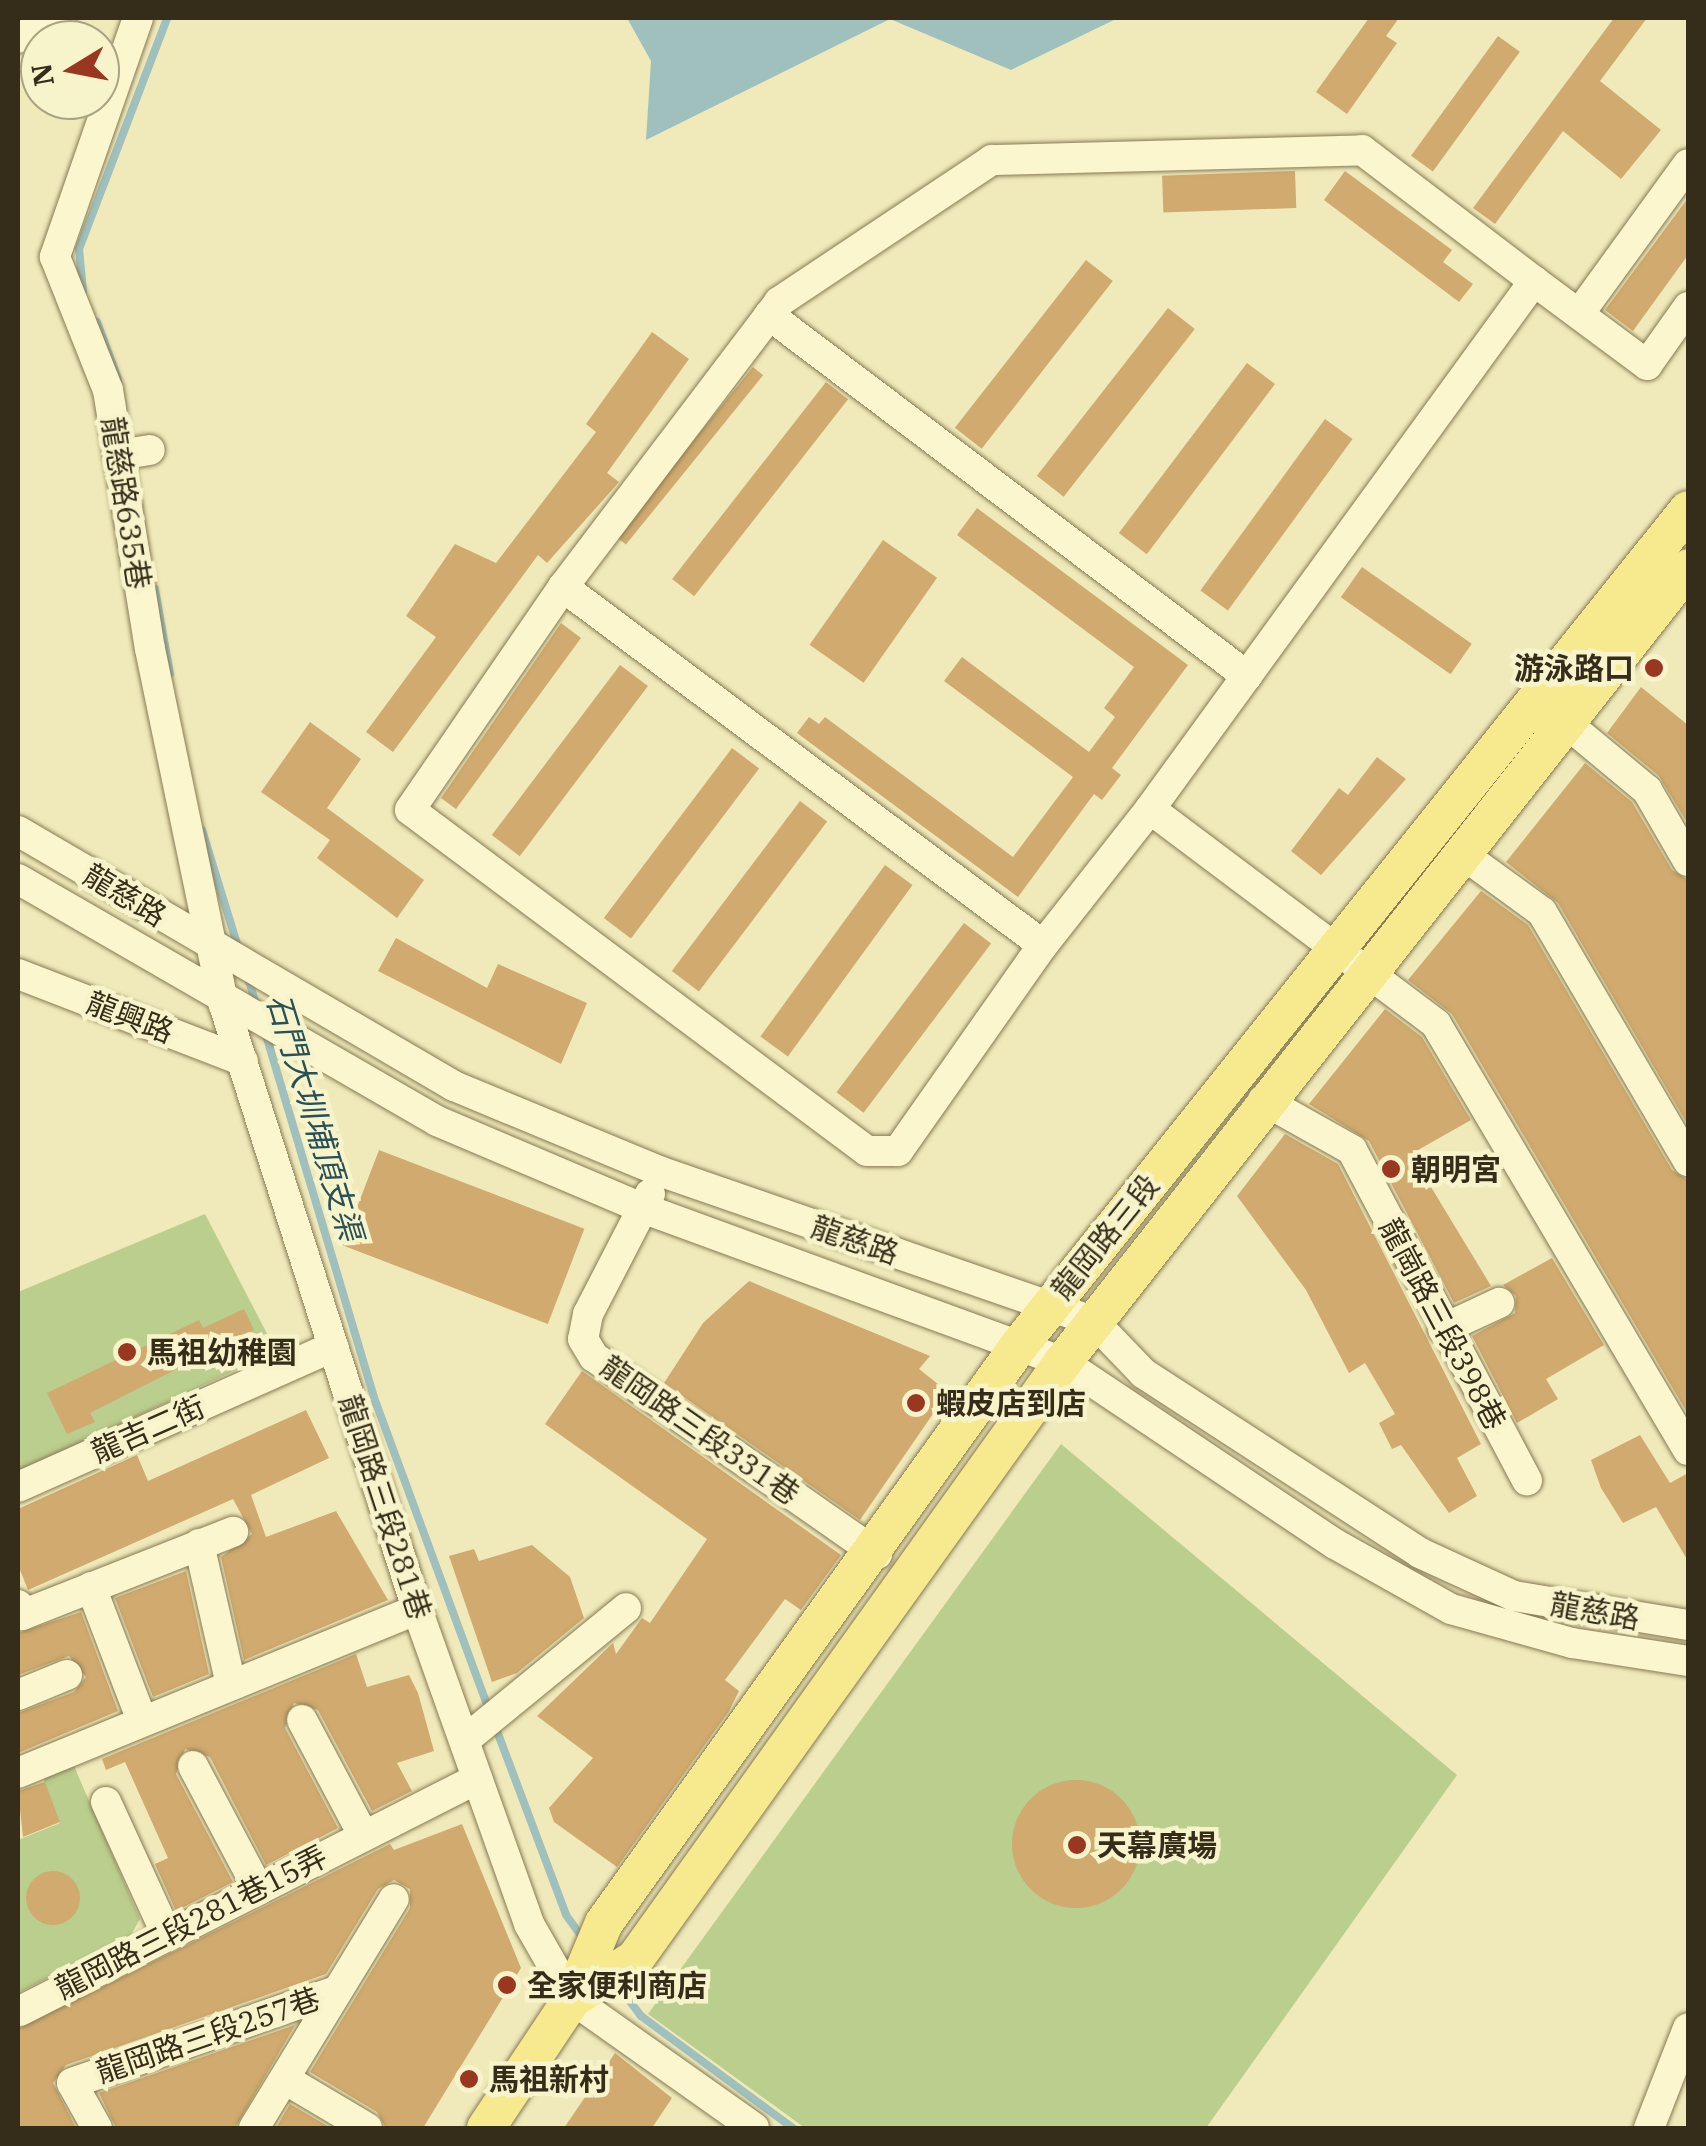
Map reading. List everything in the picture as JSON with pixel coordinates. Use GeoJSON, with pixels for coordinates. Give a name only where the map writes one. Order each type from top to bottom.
{"type":"FeatureCollection","features":[{"type":"Feature","properties":{"kind":"main road","name":"龍岡路三段"},"geometry":{"type":"LineString","coordinates":[[486,2128],[572,1999],[604,1923],[877,1554],[1018,1347],[1334,950],[1685,521]]}},
{"type":"Feature","properties":{"kind":"main road","name":"龍岡路三段"},"geometry":{"type":"LineString","coordinates":[[572,1999],[635,1959],[1063,1362],[1263,1100],[1688,568]]}},
{"type":"Feature","properties":{"kind":"street"},"geometry":{"type":"LineString","coordinates":[[18,38],[60,18]]}},
{"type":"Feature","properties":{"kind":"street","name":"龍慈路635巷"},"geometry":{"type":"LineString","coordinates":[[138,18],[56,257],[108,390],[208,945],[224,1005]]}},
{"type":"Feature","properties":{"kind":"street"},"geometry":{"type":"LineString","coordinates":[[1534,281],[1150,809],[1043,945],[898,1152],[867,1152],[410,810],[563,587],[769,315],[992,160],[1362,150],[1647,364],[1688,308]]}},
{"type":"Feature","properties":{"kind":"street"},"geometry":{"type":"LineString","coordinates":[[1578,314],[1688,164]]}},
{"type":"Feature","properties":{"kind":"street"},"geometry":{"type":"LineString","coordinates":[[769,315],[1247,676]]}},
{"type":"Feature","properties":{"kind":"street"},"geometry":{"type":"LineString","coordinates":[[118,455],[150,450]]}},
{"type":"Feature","properties":{"kind":"street"},"geometry":{"type":"LineString","coordinates":[[563,587],[1043,945]]}},
{"type":"Feature","properties":{"kind":"street"},"geometry":{"type":"LineString","coordinates":[[1565,722],[1647,790],[1688,861]]}},
{"type":"Feature","properties":{"kind":"street"},"geometry":{"type":"LineString","coordinates":[[1150,809],[1362,975],[1436,1024],[1688,1450]]}},
{"type":"Feature","properties":{"kind":"street","name":"龍慈路"},"geometry":{"type":"LineString","coordinates":[[18,831],[454,1086],[662,1172],[1094,1322],[1143,1373],[1420,1553],[1514,1596],[1688,1625]]}},
{"type":"Feature","properties":{"kind":"street"},"geometry":{"type":"LineString","coordinates":[[1462,853],[1542,912],[1688,1161]]}},
{"type":"Feature","properties":{"kind":"street","name":"龍慈路"},"geometry":{"type":"LineString","coordinates":[[18,878],[224,1005],[437,1122],[642,1208],[1063,1362],[1335,1544],[1451,1609],[1572,1642],[1688,1660]]}},
{"type":"Feature","properties":{"kind":"street","name":"龍興路"},"geometry":{"type":"LineString","coordinates":[[18,974],[243,1061]]}},
{"type":"Feature","properties":{"kind":"street","name":"龍岡路三段281巷"},"geometry":{"type":"LineString","coordinates":[[224,1005],[417,1609],[529,1924],[572,1999]]}},
{"type":"Feature","properties":{"kind":"street","name":"龍崗路三段398巷"},"geometry":{"type":"LineString","coordinates":[[1263,1100],[1352,1150],[1443,1329],[1527,1481]]}},
{"type":"Feature","properties":{"kind":"street","name":"龍岡路三段331巷"},"geometry":{"type":"LineString","coordinates":[[662,1172],[588,1314],[582,1339],[594,1358],[877,1554]]}},
{"type":"Feature","properties":{"kind":"street"},"geometry":{"type":"LineString","coordinates":[[1443,1329],[1499,1303]]}},
{"type":"Feature","properties":{"kind":"street","name":"龍吉二街"},"geometry":{"type":"LineString","coordinates":[[18,1486],[333,1347]]}},
{"type":"Feature","properties":{"kind":"street"},"geometry":{"type":"LineString","coordinates":[[18,1605],[22,1614],[233,1532]]}},
{"type":"Feature","properties":{"kind":"street"},"geometry":{"type":"LineString","coordinates":[[200,1544],[230,1681]]}},
{"type":"Feature","properties":{"kind":"street"},"geometry":{"type":"LineString","coordinates":[[90,1588],[141,1718]]}},
{"type":"Feature","properties":{"kind":"street"},"geometry":{"type":"LineString","coordinates":[[466,1740],[626,1608]]}},
{"type":"Feature","properties":{"kind":"street"},"geometry":{"type":"LineString","coordinates":[[18,1773],[230,1681],[417,1609]]}},
{"type":"Feature","properties":{"kind":"street"},"geometry":{"type":"LineString","coordinates":[[18,1695],[67,1675]]}},
{"type":"Feature","properties":{"kind":"street","name":"龍岡路三段281巷15弄"},"geometry":{"type":"LineString","coordinates":[[302,1720],[362,1833]]}},
{"type":"Feature","properties":{"kind":"street"},"geometry":{"type":"LineString","coordinates":[[192,1766],[258,1889]]}},
{"type":"Feature","properties":{"kind":"street","name":"龍岡路三段281巷15弄"},"geometry":{"type":"LineString","coordinates":[[20,2011],[362,1833],[478,1779]]}},
{"type":"Feature","properties":{"kind":"street"},"geometry":{"type":"LineString","coordinates":[[106,1802],[166,1933]]}},
{"type":"Feature","properties":{"kind":"street","name":"龍岡路三段257巷"},"geometry":{"type":"LineString","coordinates":[[254,2128],[288,2081],[336,1991],[394,1900]]}},
{"type":"Feature","properties":{"kind":"street","name":"龍岡路三段257巷"},"geometry":{"type":"LineString","coordinates":[[97,2128],[72,2083],[336,1991]]}},
{"type":"Feature","properties":{"kind":"street"},"geometry":{"type":"LineString","coordinates":[[572,1999],[754,2128]]}},
{"type":"Feature","properties":{"kind":"street"},"geometry":{"type":"LineString","coordinates":[[1649,2128],[1687,2036]]}},
{"type":"Feature","properties":{"kind":"street"},"geometry":{"type":"LineString","coordinates":[[288,2081],[367,2128]]}},
{"type":"Feature","properties":{"kind":"green space","name":"馬祖幼稚園"},"geometry":{"type":"Polygon","coordinates":[[[205,1214],[276,1351],[18,1472],[18,1292],[205,1214]]]}},
{"type":"Feature","properties":{"kind":"green space"},"geometry":{"type":"Polygon","coordinates":[[[1061,1444],[1457,1775],[1206,2128],[805,2128],[648,2014],[1061,1444]]]}},
{"type":"Feature","properties":{"kind":"green space"},"geometry":{"type":"Polygon","coordinates":[[[71,1759],[140,1919],[131,1935],[18,1993],[18,1840],[60,1823],[42,1775],[71,1759]]]}},
{"type":"Feature","properties":{"kind":"water"},"geometry":{"type":"Polygon","coordinates":[[[627,18],[1118,18],[1011,70],[890,19],[646,140],[651,61],[627,18]]]}},
{"type":"Feature","properties":{"kind":"building"},"geometry":{"type":"Polygon","coordinates":[[[1369,18],[1399,18],[1386,36],[1397,43],[1347,114],[1316,92],[1369,18]]]}},
{"type":"Feature","properties":{"kind":"building"},"geometry":{"type":"Polygon","coordinates":[[[1614,18],[1647,18],[1600,81],[1661,130],[1621,179],[1563,131],[1495,224],[1473,208],[1614,18]]]}},
{"type":"Feature","properties":{"kind":"building"},"geometry":{"type":"Polygon","coordinates":[[[1498,36],[1520,52],[1433,172],[1411,156],[1498,36]]]}},
{"type":"Feature","properties":{"kind":"building"},"geometry":{"type":"Polygon","coordinates":[[[1295,171],[1296,208],[1163,213],[1162,176],[1295,171]]]}},
{"type":"Feature","properties":{"kind":"building"},"geometry":{"type":"Polygon","coordinates":[[[1345,171],[1452,250],[1443,262],[1473,284],[1459,302],[1324,200],[1345,171]]]}},
{"type":"Feature","properties":{"kind":"building"},"geometry":{"type":"Polygon","coordinates":[[[1688,198],[1688,255],[1633,331],[1605,310],[1688,198]]]}},
{"type":"Feature","properties":{"kind":"building"},"geometry":{"type":"Polygon","coordinates":[[[1086,260],[1113,281],[982,449],[955,428],[1086,260]]]}},
{"type":"Feature","properties":{"kind":"building"},"geometry":{"type":"Polygon","coordinates":[[[1168,308],[1195,329],[1064,497],[1037,476],[1168,308]]]}},
{"type":"Feature","properties":{"kind":"building"},"geometry":{"type":"Polygon","coordinates":[[[652,332],[689,359],[607,473],[619,482],[547,563],[538,555],[393,752],[366,732],[436,637],[406,616],[455,544],[496,563],[596,432],[586,424],[652,332]]]}},
{"type":"Feature","properties":{"kind":"building"},"geometry":{"type":"Polygon","coordinates":[[[1247,363],[1275,384],[1147,554],[1119,533],[1247,363]]]}},
{"type":"Feature","properties":{"kind":"building"},"geometry":{"type":"Polygon","coordinates":[[[753,367],[763,375],[626,545],[616,536],[753,367]]]}},
{"type":"Feature","properties":{"kind":"building"},"geometry":{"type":"Polygon","coordinates":[[[826,382],[848,399],[694,596],[672,579],[826,382]]]}},
{"type":"Feature","properties":{"kind":"building"},"geometry":{"type":"Polygon","coordinates":[[[1325,419],[1353,439],[1228,610],[1200,591],[1325,419]]]}},
{"type":"Feature","properties":{"kind":"building"},"geometry":{"type":"Polygon","coordinates":[[[977,508],[1188,665],[1112,768],[1121,775],[1102,800],[1094,794],[1018,897],[797,733],[809,717],[819,724],[825,717],[1013,857],[1073,777],[944,681],[962,657],[1089,752],[1115,717],[1104,708],[1134,667],[957,535],[977,508]]]}},
{"type":"Feature","properties":{"kind":"building"},"geometry":{"type":"Polygon","coordinates":[[[883,540],[937,578],[864,683],[810,645],[883,540]]]}},
{"type":"Feature","properties":{"kind":"building"},"geometry":{"type":"Polygon","coordinates":[[[1362,567],[1472,644],[1451,674],[1341,597],[1362,567]]]}},
{"type":"Feature","properties":{"kind":"building"},"geometry":{"type":"Polygon","coordinates":[[[561,623],[581,638],[456,809],[441,798],[561,623]]]}},
{"type":"Feature","properties":{"kind":"building"},"geometry":{"type":"Polygon","coordinates":[[[620,665],[648,686],[520,856],[492,835],[620,665]]]}},
{"type":"Feature","properties":{"kind":"building"},"geometry":{"type":"Polygon","coordinates":[[[1641,687],[1688,725],[1688,824],[1659,776],[1607,733],[1641,687]]]}},
{"type":"Feature","properties":{"kind":"building"},"geometry":{"type":"Polygon","coordinates":[[[310,722],[361,759],[327,808],[424,880],[397,918],[317,858],[330,840],[261,792],[310,722]]]}},
{"type":"Feature","properties":{"kind":"building"},"geometry":{"type":"Polygon","coordinates":[[[732,748],[759,768],[631,939],[604,918],[732,748]]]}},
{"type":"Feature","properties":{"kind":"building"},"geometry":{"type":"Polygon","coordinates":[[[1377,757],[1406,779],[1321,875],[1291,851],[1339,788],[1348,795],[1377,757]]]}},
{"type":"Feature","properties":{"kind":"building"},"geometry":{"type":"Polygon","coordinates":[[[1585,763],[1632,802],[1672,870],[1688,880],[1688,1125],[1558,903],[1506,862],[1585,763]]]}},
{"type":"Feature","properties":{"kind":"building"},"geometry":{"type":"Polygon","coordinates":[[[800,801],[827,821],[699,992],[672,971],[800,801]]]}},
{"type":"Feature","properties":{"kind":"building"},"geometry":{"type":"Polygon","coordinates":[[[885,865],[913,885],[788,1056],[760,1037],[885,865]]]}},
{"type":"Feature","properties":{"kind":"building"},"geometry":{"type":"Polygon","coordinates":[[[1481,891],[1528,925],[1672,1170],[1688,1180],[1688,1414],[1452,1014],[1408,980],[1481,891]]]}},
{"type":"Feature","properties":{"kind":"building"},"geometry":{"type":"Polygon","coordinates":[[[964,923],[991,943],[864,1113],[836,1092],[964,923]]]}},
{"type":"Feature","properties":{"kind":"building"},"geometry":{"type":"Polygon","coordinates":[[[396,938],[487,988],[498,964],[587,1003],[561,1064],[378,971],[396,938]]]}},
{"type":"Feature","properties":{"kind":"building"},"geometry":{"type":"Polygon","coordinates":[[[1385,1009],[1422,1037],[1471,1120],[1411,1154],[1491,1286],[1454,1303],[1369,1141],[1309,1104],[1385,1009]]]}},
{"type":"Feature","properties":{"kind":"building"},"geometry":{"type":"Polygon","coordinates":[[[1285,1134],[1338,1164],[1481,1444],[1457,1458],[1477,1496],[1449,1513],[1401,1445],[1392,1449],[1379,1423],[1395,1414],[1365,1363],[1349,1373],[1306,1290],[1237,1196],[1285,1134]]]}},
{"type":"Feature","properties":{"kind":"building"},"geometry":{"type":"Polygon","coordinates":[[[379,1150],[584,1229],[548,1324],[342,1245],[379,1150]]]}},
{"type":"Feature","properties":{"kind":"building"},"geometry":{"type":"Polygon","coordinates":[[[1552,1258],[1604,1345],[1546,1379],[1558,1399],[1517,1423],[1472,1336],[1515,1313],[1516,1296],[1503,1285],[1552,1258]]]}},
{"type":"Feature","properties":{"kind":"building"},"geometry":{"type":"Polygon","coordinates":[[[749,1281],[930,1356],[919,1369],[948,1392],[860,1520],[664,1383],[703,1323],[749,1281]]]}},
{"type":"Feature","properties":{"kind":"building"},"geometry":{"type":"Polygon","coordinates":[[[244,1309],[254,1330],[90,1413],[95,1422],[67,1434],[47,1393],[199,1320],[203,1328],[244,1309]]]}},
{"type":"Feature","properties":{"kind":"building"},"geometry":{"type":"Polygon","coordinates":[[[582,1371],[841,1555],[801,1610],[785,1599],[725,1680],[739,1691],[729,1711],[617,1867],[554,1822],[549,1808],[593,1758],[537,1716],[613,1643],[616,1654],[642,1618],[650,1623],[707,1539],[545,1424],[582,1371]]]}},
{"type":"Feature","properties":{"kind":"building"},"geometry":{"type":"Polygon","coordinates":[[[306,1410],[329,1458],[251,1495],[266,1537],[336,1511],[388,1600],[244,1660],[221,1557],[252,1534],[233,1499],[28,1590],[18,1565],[18,1509],[137,1455],[148,1481],[306,1410]]]}},
{"type":"Feature","properties":{"kind":"building"},"geometry":{"type":"Polygon","coordinates":[[[1640,1435],[1670,1483],[1688,1473],[1688,1561],[1656,1507],[1623,1523],[1601,1488],[1591,1460],[1640,1435]]]}},
{"type":"Feature","properties":{"kind":"building"},"geometry":{"type":"Polygon","coordinates":[[[532,1545],[570,1577],[584,1618],[517,1673],[492,1682],[449,1556],[474,1549],[479,1561],[532,1545]]]}},
{"type":"Feature","properties":{"kind":"building"},"geometry":{"type":"Polygon","coordinates":[[[186,1571],[209,1674],[153,1697],[115,1598],[186,1571]]]}},
{"type":"Feature","properties":{"kind":"building"},"geometry":{"type":"Polygon","coordinates":[[[81,1612],[118,1711],[18,1753],[18,1713],[74,1692],[86,1677],[69,1656],[18,1675],[18,1633],[81,1612]]]}},
{"type":"Feature","properties":{"kind":"building"},"geometry":{"type":"Polygon","coordinates":[[[356,1654],[367,1687],[409,1675],[418,1693],[434,1751],[397,1763],[412,1791],[372,1811],[318,1710],[294,1703],[285,1728],[338,1828],[266,1865],[210,1757],[185,1749],[176,1774],[233,1882],[176,1911],[155,1864],[168,1858],[125,1762],[106,1770],[102,1759],[356,1654]]]}},
{"type":"Feature","properties":{"kind":"building","name":"天幕廣場"},"geometry":{"type":"Polygon","coordinates":[[[1076,1780],[1100,1785],[1121,1799],[1135,1820],[1140,1844],[1135,1868],[1121,1889],[1100,1903],[1076,1908],[1052,1903],[1031,1889],[1017,1868],[1012,1844],[1017,1820],[1031,1799],[1052,1785],[1076,1780]]]}},
{"type":"Feature","properties":{"kind":"building"},"geometry":{"type":"Polygon","coordinates":[[[45,1782],[60,1822],[23,1837],[18,1791],[45,1782]]]}},
{"type":"Feature","properties":{"kind":"building"},"geometry":{"type":"Polygon","coordinates":[[[462,1824],[521,1968],[423,2128],[386,2128],[377,2112],[310,2072],[410,1908],[410,1889],[394,1880],[378,1889],[326,1974],[66,2065],[53,2083],[76,2128],[18,2128],[18,2029],[390,1844],[394,1850],[462,1824]]]}},
{"type":"Feature","properties":{"kind":"building"},"geometry":{"type":"Polygon","coordinates":[[[53,1871],[72,1879],[80,1898],[72,1917],[53,1925],[34,1917],[26,1898],[34,1879],[53,1871]]]}},
{"type":"Feature","properties":{"kind":"building"},"geometry":{"type":"Polygon","coordinates":[[[295,2025],[235,2128],[116,2128],[99,2093],[295,2025]]]}},
{"type":"Feature","properties":{"kind":"building"},"geometry":{"type":"Polygon","coordinates":[[[615,2053],[672,2098],[652,2128],[564,2128],[615,2053]]]}},
{"type":"Feature","properties":{"kind":"building"},"geometry":{"type":"Polygon","coordinates":[[[290,2104],[331,2128],[276,2128],[290,2104]]]}},
{"type":"Feature","properties":{"kind":"waterway","name":"石門大圳埔頂支渠"},"geometry":{"type":"LineString","coordinates":[[83,291],[79,249],[167,18]]}},
{"type":"Feature","properties":{"kind":"waterway","name":"石門大圳埔頂支渠"},"geometry":{"type":"LineString","coordinates":[[97,322],[118,379]]}},
{"type":"Feature","properties":{"kind":"waterway","name":"石門大圳埔頂支渠"},"geometry":{"type":"LineString","coordinates":[[155,589],[170,674]]}},
{"type":"Feature","properties":{"kind":"waterway","name":"石門大圳埔頂支渠"},"geometry":{"type":"LineString","coordinates":[[202,830],[239,950]]}},
{"type":"Feature","properties":{"kind":"waterway","name":"石門大圳埔頂支渠"},"geometry":{"type":"LineString","coordinates":[[248,978],[257,1007]]}},
{"type":"Feature","properties":{"kind":"waterway","name":"石門大圳埔頂支渠"},"geometry":{"type":"LineString","coordinates":[[266,1035],[376,1403],[489,1710]]}},
{"type":"Feature","properties":{"kind":"waterway","name":"石門大圳埔頂支渠"},"geometry":{"type":"LineString","coordinates":[[494,1723],[566,1915],[584,1940]]}},
{"type":"Feature","properties":{"kind":"waterway","name":"石門大圳埔頂支渠"},"geometry":{"type":"LineString","coordinates":[[616,1983],[641,2016],[793,2128]]}},
{"type":"Feature","properties":{"kind":"place","name":"游泳路口"},"geometry":{"type":"Point","coordinates":[1654,668]}},
{"type":"Feature","properties":{"kind":"place","name":"朝明宮"},"geometry":{"type":"Point","coordinates":[1391,1169]}},
{"type":"Feature","properties":{"kind":"place","name":"馬祖幼稚園"},"geometry":{"type":"Point","coordinates":[127,1352]}},
{"type":"Feature","properties":{"kind":"place","name":"蝦皮店到店"},"geometry":{"type":"Point","coordinates":[916,1403]}},
{"type":"Feature","properties":{"kind":"place","name":"天幕廣場"},"geometry":{"type":"Point","coordinates":[1077,1845]}},
{"type":"Feature","properties":{"kind":"place","name":"全家便利商店"},"geometry":{"type":"Point","coordinates":[507,1985]}},
{"type":"Feature","properties":{"kind":"place","name":"馬祖新村"},"geometry":{"type":"Point","coordinates":[469,2079]}}]}
